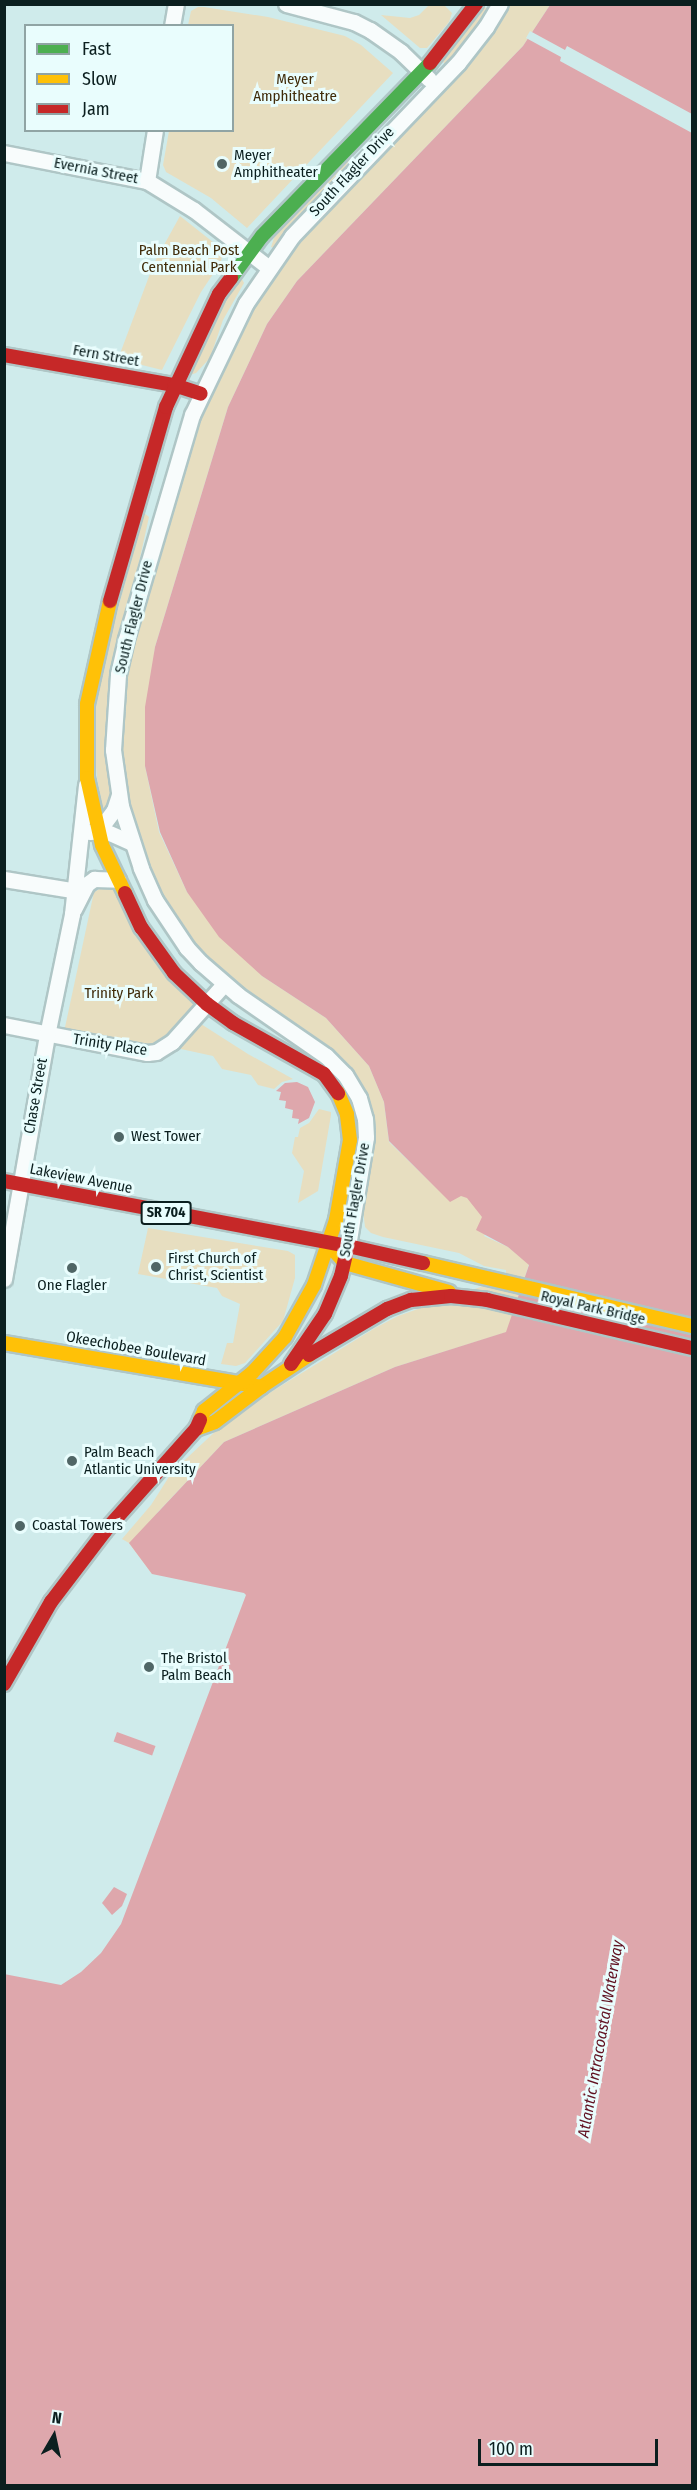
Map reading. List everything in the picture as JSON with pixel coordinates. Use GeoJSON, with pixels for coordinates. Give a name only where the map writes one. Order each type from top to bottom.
{"type":"FeatureCollection","features":[{"type":"Feature","properties":{"kind":"street"},"geometry":{"type":"LineString","coordinates":[[172,24],[176,4]]}},
{"type":"Feature","properties":{"kind":"street"},"geometry":{"type":"LineString","coordinates":[[286,4],[362,26],[401,52],[435,85]]}},
{"type":"Feature","properties":{"kind":"street","name":"South Flagler Drive"},"geometry":{"type":"LineString","coordinates":[[196,1429],[215,1422],[288,1367],[319,1327],[345,1263],[366,1137],[365,1119],[359,1098],[345,1075],[326,1056],[224,984],[187,948],[167,920],[148,886],[132,843],[120,795],[113,729],[118,674],[146,569],[192,415],[228,337],[269,268],[292,236],[458,63],[486,27],[500,4]]}},
{"type":"Feature","properties":{"kind":"street","name":"South Flagler Drive"},"geometry":{"type":"LineString","coordinates":[[4,1684],[67,1578],[147,1481],[196,1429],[204,1411],[264,1363],[292,1327],[314,1285],[336,1220],[350,1140],[347,1114],[342,1099],[324,1074],[233,1023],[207,1004],[158,953],[141,927],[102,845],[87,778],[85,734],[92,668],[132,519],[174,385],[219,294],[249,251],[365,129],[423,73],[471,7]]}},
{"type":"Feature","properties":{"kind":"street"},"geometry":{"type":"LineString","coordinates":[[147,181],[155,132]]}},
{"type":"Feature","properties":{"kind":"street","name":"Evernia Street"},"geometry":{"type":"LineString","coordinates":[[4,153],[147,181],[194,210],[269,268]]}},
{"type":"Feature","properties":{"kind":"street","name":"Fern Street"},"geometry":{"type":"LineString","coordinates":[[4,355],[174,385],[201,394]]}},
{"type":"Feature","properties":{"kind":"street","name":"Chase Street"},"geometry":{"type":"LineString","coordinates":[[4,1279],[47,1035],[72,914],[72,890],[87,778]]}},
{"type":"Feature","properties":{"kind":"street"},"geometry":{"type":"LineString","coordinates":[[99,830],[114,810],[120,795]]}},
{"type":"Feature","properties":{"kind":"street"},"geometry":{"type":"LineString","coordinates":[[81,834],[99,830],[132,843]]}},
{"type":"Feature","properties":{"kind":"street"},"geometry":{"type":"LineString","coordinates":[[4,879],[72,890]]}},
{"type":"Feature","properties":{"kind":"street","name":"Chase Street"},"geometry":{"type":"LineString","coordinates":[[72,914],[87,885],[94,879],[118,880]]}},
{"type":"Feature","properties":{"kind":"street","name":"Trinity Place"},"geometry":{"type":"LineString","coordinates":[[4,1025],[47,1035],[156,1052],[172,1042],[224,984]]}},
{"type":"Feature","properties":{"kind":"street","name":"Lakeview Avenue"},"geometry":{"type":"LineString","coordinates":[[4,1181],[328,1245],[348,1246],[492,1279]]}},
{"type":"Feature","properties":{"kind":"street"},"geometry":{"type":"LineString","coordinates":[[328,1245],[345,1263],[464,1296]]}},
{"type":"Feature","properties":{"kind":"street","name":"Royal Park Bridge"},"geometry":{"type":"LineString","coordinates":[[492,1279],[693,1326]]}},
{"type":"Feature","properties":{"kind":"street"},"geometry":{"type":"LineString","coordinates":[[288,1367],[393,1306],[431,1297],[464,1296]]}},
{"type":"Feature","properties":{"kind":"street","name":"Royal Park Bridge"},"geometry":{"type":"LineString","coordinates":[[464,1296],[693,1348]]}},
{"type":"Feature","properties":{"kind":"street","name":"Okeechobee Boulevard"},"geometry":{"type":"LineString","coordinates":[[4,1343],[261,1387]]}},
{"type":"Feature","properties":{"kind":"green space"},"geometry":{"type":"Polygon","coordinates":[[[430,4],[444,5],[452,13],[449,22],[427,48],[420,48],[381,15],[410,18],[419,15],[430,4]]]}},
{"type":"Feature","properties":{"kind":"green space"},"geometry":{"type":"Polygon","coordinates":[[[508,5],[550,5],[523,46],[297,281],[267,324],[228,407],[155,647],[145,766],[159,832],[187,892],[262,976],[326,1018],[369,1066],[384,1102],[389,1142],[450,1201],[468,1187],[495,1216],[484,1236],[508,1247],[529,1264],[507,1332],[395,1367],[224,1442],[157,1513],[151,1537],[152,1574],[129,1543],[122,1539],[151,1505],[172,1472],[220,1427],[253,1403],[398,1316],[506,1278],[506,1270],[484,1266],[459,1253],[383,1237],[371,1233],[365,1227],[363,1210],[376,1133],[374,1116],[363,1087],[343,1059],[219,969],[196,944],[166,901],[151,870],[130,812],[123,768],[121,720],[129,659],[193,435],[207,396],[241,324],[286,255],[310,227],[455,77],[488,37],[508,5]]]}},
{"type":"Feature","properties":{"kind":"green space"},"geometry":{"type":"Polygon","coordinates":[[[483,6],[489,10],[447,66],[443,62],[483,6]]]}},
{"type":"Feature","properties":{"kind":"green space","name":"Meyer Amphitheatre"},"geometry":{"type":"Polygon","coordinates":[[[198,7],[268,17],[345,36],[361,45],[393,73],[247,228],[211,198],[166,172],[163,165],[169,132],[234,132],[234,24],[188,24],[191,11],[198,7]]]}},
{"type":"Feature","properties":{"kind":"green space"},"geometry":{"type":"Polygon","coordinates":[[[356,150],[342,172],[311,204],[276,248],[271,247],[275,235],[356,150]]]}},
{"type":"Feature","properties":{"kind":"green space","name":"Palm Beach Post Centennial Park"},"geometry":{"type":"Polygon","coordinates":[[[180,216],[223,250],[221,262],[201,292],[162,370],[118,359],[154,263],[180,216]]]}},
{"type":"Feature","properties":{"kind":"green space"},"geometry":{"type":"Polygon","coordinates":[[[242,279],[244,283],[223,320],[210,358],[196,373],[190,375],[227,294],[242,279]]]}},
{"type":"Feature","properties":{"kind":"green space"},"geometry":{"type":"Polygon","coordinates":[[[144,513],[149,517],[109,697],[106,737],[112,796],[108,812],[103,809],[97,778],[93,731],[97,685],[144,513]]]}},
{"type":"Feature","properties":{"kind":"green space","name":"Trinity Park"},"geometry":{"type":"Polygon","coordinates":[[[107,885],[112,887],[195,1009],[168,1039],[158,1045],[146,1047],[64,1032],[94,892],[107,885]]]}},
{"type":"Feature","properties":{"kind":"green space"},"geometry":{"type":"Polygon","coordinates":[[[201,1024],[293,1079],[282,1082],[274,1089],[258,1085],[251,1075],[222,1069],[213,1056],[181,1049],[180,1046],[201,1024]]]}},
{"type":"Feature","properties":{"kind":"green space"},"geometry":{"type":"Polygon","coordinates":[[[319,1109],[331,1112],[331,1115],[318,1191],[298,1203],[304,1171],[292,1153],[295,1137],[298,1137],[300,1128],[309,1123],[319,1109]]]}},
{"type":"Feature","properties":{"kind":"green space"},"geometry":{"type":"Polygon","coordinates":[[[148,1228],[288,1251],[295,1255],[295,1278],[283,1321],[245,1363],[236,1366],[221,1364],[227,1343],[233,1343],[240,1304],[222,1296],[217,1288],[138,1274],[148,1228]]]}},
{"type":"Feature","properties":{"kind":"water","name":"Atlantic Intracoastal Waterway"},"geometry":{"type":"Polygon","coordinates":[[[550,5],[692,5],[692,2485],[5,2485],[4,1974],[61,1985],[81,1972],[101,1953],[121,1924],[246,1595],[152,1574],[129,1543],[224,1442],[395,1367],[506,1332],[529,1265],[508,1247],[476,1230],[482,1217],[467,1198],[461,1196],[450,1202],[389,1141],[384,1102],[369,1066],[326,1018],[262,976],[219,937],[187,892],[160,832],[145,766],[145,707],[155,647],[228,407],[267,324],[297,281],[523,46],[550,5]]]}},
{"type":"Feature","properties":{"kind":"water"},"geometry":{"type":"Polygon","coordinates":[[[297,1082],[308,1087],[315,1102],[309,1118],[298,1124],[299,1119],[292,1118],[293,1110],[285,1108],[286,1101],[279,1100],[281,1092],[276,1091],[285,1083],[297,1082]]]}},
{"type":"Feature","properties":{"kind":"water"},"geometry":{"type":"Polygon","coordinates":[[[117,1732],[156,1746],[152,1755],[114,1741],[117,1732]]]}},
{"type":"Feature","properties":{"kind":"water"},"geometry":{"type":"Polygon","coordinates":[[[114,1887],[127,1894],[122,1906],[112,1915],[102,1903],[114,1887]]]}},
{"type":"Feature","properties":{"kind":"pier"},"geometry":{"type":"Polygon","coordinates":[[[530,31],[565,50],[567,46],[692,114],[692,133],[560,61],[561,57],[526,38],[530,31]]]}},
{"type":"Feature","properties":{"kind":"traffic: fast"},"geometry":{"type":"LineString","coordinates":[[231,278],[262,236],[430,63]]}},
{"type":"Feature","properties":{"kind":"traffic: slow"},"geometry":{"type":"LineString","coordinates":[[110,601],[87,704],[87,778],[102,845],[125,893]]}},
{"type":"Feature","properties":{"kind":"traffic: slow"},"geometry":{"type":"LineString","coordinates":[[200,1420],[204,1411],[252,1373],[285,1337],[314,1285],[336,1220],[350,1140],[347,1114],[338,1093]]}},
{"type":"Feature","properties":{"kind":"traffic: slow"},"geometry":{"type":"LineString","coordinates":[[328,1244],[345,1263],[449,1292]]}},
{"type":"Feature","properties":{"kind":"traffic: slow"},"geometry":{"type":"LineString","coordinates":[[423,1263],[692,1326]]}},
{"type":"Feature","properties":{"kind":"traffic: slow"},"geometry":{"type":"LineString","coordinates":[[4,1343],[261,1387],[309,1355]]}},
{"type":"Feature","properties":{"kind":"traffic: slow"},"geometry":{"type":"LineString","coordinates":[[196,1429],[215,1422],[261,1387]]}},
{"type":"Feature","properties":{"kind":"traffic: jam"},"geometry":{"type":"LineString","coordinates":[[430,63],[476,4]]}},
{"type":"Feature","properties":{"kind":"traffic: jam"},"geometry":{"type":"LineString","coordinates":[[110,601],[166,407],[219,294],[231,278]]}},
{"type":"Feature","properties":{"kind":"traffic: jam"},"geometry":{"type":"LineString","coordinates":[[4,355],[174,385],[201,394]]}},
{"type":"Feature","properties":{"kind":"traffic: jam"},"geometry":{"type":"LineString","coordinates":[[125,893],[141,927],[174,973],[207,1004],[233,1023],[324,1074],[338,1093]]}},
{"type":"Feature","properties":{"kind":"traffic: jam"},"geometry":{"type":"LineString","coordinates":[[4,1181],[348,1246],[423,1263]]}},
{"type":"Feature","properties":{"kind":"traffic: jam"},"geometry":{"type":"LineString","coordinates":[[291,1364],[325,1314],[341,1276],[348,1246]]}},
{"type":"Feature","properties":{"kind":"traffic: jam"},"geometry":{"type":"LineString","coordinates":[[309,1355],[387,1309],[411,1300],[451,1296],[487,1300],[692,1348]]}},
{"type":"Feature","properties":{"kind":"traffic: jam"},"geometry":{"type":"LineString","coordinates":[[4,1684],[51,1602],[105,1531],[196,1429],[200,1420]]}},
{"type":"Feature","properties":{"kind":"place","name":"Meyer Amphitheater"},"geometry":{"type":"Point","coordinates":[222,164]}},
{"type":"Feature","properties":{"kind":"place","name":"West Tower"},"geometry":{"type":"Point","coordinates":[119,1137]}},
{"type":"Feature","properties":{"kind":"place","name":"First Church of Christ, Scientist"},"geometry":{"type":"Point","coordinates":[156,1267]}},
{"type":"Feature","properties":{"kind":"place","name":"One Flagler"},"geometry":{"type":"Point","coordinates":[72,1268]}},
{"type":"Feature","properties":{"kind":"place","name":"Palm Beach Atlantic University"},"geometry":{"type":"Point","coordinates":[72,1461]}},
{"type":"Feature","properties":{"kind":"place","name":"Coastal Towers"},"geometry":{"type":"Point","coordinates":[20,1526]}},
{"type":"Feature","properties":{"kind":"place","name":"The Bristol Palm Beach"},"geometry":{"type":"Point","coordinates":[149,1667]}}]}
